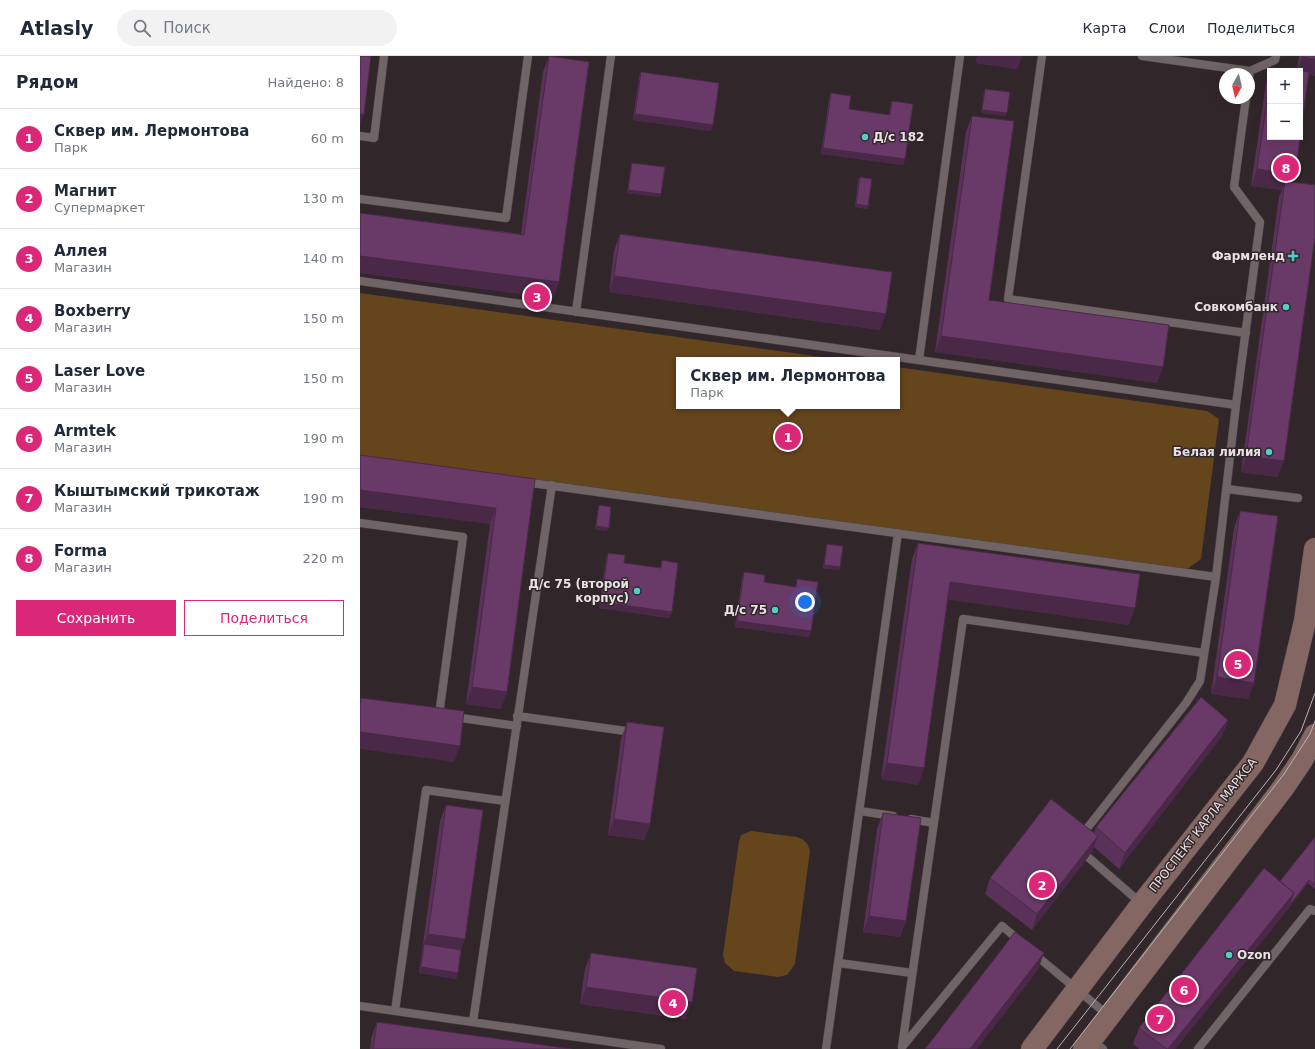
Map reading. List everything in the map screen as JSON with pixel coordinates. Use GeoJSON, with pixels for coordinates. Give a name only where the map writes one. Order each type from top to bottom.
{"type":"FeatureCollection","features":[{"type":"Feature","properties":{"kind":"main road","name":"ПРОСПЕКТ КАРЛА МАРКСА"},"geometry":{"type":"LineString","coordinates":[[1032,1049],[1142,904],[1253,763],[1286,705],[1305,621],[1315,549]]}},
{"type":"Feature","properties":{"kind":"main road"},"geometry":{"type":"LineString","coordinates":[[1093,1046],[1109,1017],[1284,788],[1302,760],[1315,735]]}},
{"type":"Feature","properties":{"kind":"lane"},"geometry":{"type":"LineString","coordinates":[[360,136],[374,138],[384,56]]}},
{"type":"Feature","properties":{"kind":"lane"},"geometry":{"type":"LineString","coordinates":[[360,199],[506,218],[528,56]]}},
{"type":"Feature","properties":{"kind":"lane"},"geometry":{"type":"LineString","coordinates":[[576,312],[611,56]]}},
{"type":"Feature","properties":{"kind":"lane"},"geometry":{"type":"LineString","coordinates":[[919,360],[960,56]]}},
{"type":"Feature","properties":{"kind":"lane"},"geometry":{"type":"LineString","coordinates":[[1042,56],[1008,299],[1246,333]]}},
{"type":"Feature","properties":{"kind":"lane"},"geometry":{"type":"LineString","coordinates":[[1142,56],[1219,69]]}},
{"type":"Feature","properties":{"kind":"lane"},"geometry":{"type":"LineString","coordinates":[[1255,71],[1275,60],[1276,56]]}},
{"type":"Feature","properties":{"kind":"lane"},"geometry":{"type":"LineString","coordinates":[[1142,904],[1074,845],[1186,703],[1200,681],[1216,577],[1236,405],[1260,222],[1234,187],[1245,104]]}},
{"type":"Feature","properties":{"kind":"lane"},"geometry":{"type":"LineString","coordinates":[[360,281],[898,357]]}},
{"type":"Feature","properties":{"kind":"lane"},"geometry":{"type":"LineString","coordinates":[[900,357],[1236,405]]}},
{"type":"Feature","properties":{"kind":"lane"},"geometry":{"type":"LineString","coordinates":[[513,480],[1216,577]]}},
{"type":"Feature","properties":{"kind":"lane"},"geometry":{"type":"LineString","coordinates":[[473,1022],[552,486]]}},
{"type":"Feature","properties":{"kind":"lane"},"geometry":{"type":"LineString","coordinates":[[1227,489],[1298,498]]}},
{"type":"Feature","properties":{"kind":"lane"},"geometry":{"type":"LineString","coordinates":[[360,523],[463,537],[439,715],[517,726]]}},
{"type":"Feature","properties":{"kind":"lane"},"geometry":{"type":"LineString","coordinates":[[826,1049],[898,533]]}},
{"type":"Feature","properties":{"kind":"lane"},"geometry":{"type":"LineString","coordinates":[[901,1048],[963,619],[1204,653]]}},
{"type":"Feature","properties":{"kind":"lane"},"geometry":{"type":"LineString","coordinates":[[517,716],[644,734]]}},
{"type":"Feature","properties":{"kind":"lane"},"geometry":{"type":"LineString","coordinates":[[395,1011],[426,790],[505,801]]}},
{"type":"Feature","properties":{"kind":"lane"},"geometry":{"type":"LineString","coordinates":[[860,811],[934,823]]}},
{"type":"Feature","properties":{"kind":"lane"},"geometry":{"type":"LineString","coordinates":[[1198,1049],[1310,909],[1315,911]]}},
{"type":"Feature","properties":{"kind":"lane"},"geometry":{"type":"LineString","coordinates":[[901,1048],[1002,926],[1109,1017]]}},
{"type":"Feature","properties":{"kind":"lane"},"geometry":{"type":"LineString","coordinates":[[839,963],[912,974]]}},
{"type":"Feature","properties":{"kind":"lane"},"geometry":{"type":"LineString","coordinates":[[360,1006],[473,1022],[627,1047],[661,1049]]}},
{"type":"Feature","properties":{"kind":"shaded area"},"geometry":{"type":"Polygon","coordinates":[[[360,293],[822,357],[676,357],[676,409],[900,409],[900,367],[1207,411],[1219,419],[1201,559],[1186,570],[360,456],[360,293]]]}},
{"type":"Feature","properties":{"kind":"shaded area"},"geometry":{"type":"Polygon","coordinates":[[[751,831],[797,837],[806,842],[810,851],[795,964],[787,975],[778,977],[734,971],[725,963],[723,955],[739,841],[741,835],[751,831]]]}},
{"type":"Feature","properties":{"kind":"building"},"geometry":{"type":"Polygon","coordinates":[[[360,56],[371,56],[364,114],[360,114],[360,56]]]}},
{"type":"Feature","properties":{"kind":"building"},"geometry":{"type":"Polygon","coordinates":[[[549,56],[589,62],[559,282],[360,256],[360,213],[524,235],[549,56]]]}},
{"type":"Feature","properties":{"kind":"building"},"geometry":{"type":"Polygon","coordinates":[[[1315,56],[1315,59],[1302,57],[1315,56]]]}},
{"type":"Feature","properties":{"kind":"building"},"geometry":{"type":"Polygon","coordinates":[[[1303,71],[1309,72],[1303,116],[1303,71]]]}},
{"type":"Feature","properties":{"kind":"building"},"geometry":{"type":"Polygon","coordinates":[[[641,72],[719,83],[713,125],[635,114],[641,72]]]}},
{"type":"Feature","properties":{"kind":"building"},"geometry":{"type":"Polygon","coordinates":[[[985,89],[1010,92],[1007,113],[982,110],[985,89]]]}},
{"type":"Feature","properties":{"kind":"building","name":"Д/с 182"},"geometry":{"type":"Polygon","coordinates":[[[831,93],[851,96],[849,109],[890,115],[892,101],[913,104],[905,159],[823,148],[831,93]]]}},
{"type":"Feature","properties":{"kind":"building"},"geometry":{"type":"Polygon","coordinates":[[[1267,101],[1267,140],[1300,140],[1295,175],[1257,169],[1267,101]]]}},
{"type":"Feature","properties":{"kind":"building"},"geometry":{"type":"Polygon","coordinates":[[[972,116],[1014,121],[989,300],[1169,325],[1163,367],[941,336],[972,116]]]}},
{"type":"Feature","properties":{"kind":"building"},"geometry":{"type":"Polygon","coordinates":[[[632,163],[665,167],[661,194],[628,190],[632,163]]]}},
{"type":"Feature","properties":{"kind":"building"},"geometry":{"type":"Polygon","coordinates":[[[860,177],[872,179],[868,206],[856,204],[860,177]]]}},
{"type":"Feature","properties":{"kind":"building"},"geometry":{"type":"Polygon","coordinates":[[[1285,181],[1315,185],[1315,237],[1284,461],[1246,456],[1285,181]]]}},
{"type":"Feature","properties":{"kind":"building"},"geometry":{"type":"Polygon","coordinates":[[[620,234],[892,272],[886,314],[614,276],[620,234]]]}},
{"type":"Feature","properties":{"kind":"building"},"geometry":{"type":"Polygon","coordinates":[[[360,455],[535,479],[507,692],[472,687],[496,508],[360,490],[360,455]]]}},
{"type":"Feature","properties":{"kind":"building"},"geometry":{"type":"Polygon","coordinates":[[[599,505],[611,507],[609,528],[596,526],[599,505]]]}},
{"type":"Feature","properties":{"kind":"building"},"geometry":{"type":"Polygon","coordinates":[[[1240,511],[1278,516],[1254,683],[1217,677],[1240,511]]]}},
{"type":"Feature","properties":{"kind":"building"},"geometry":{"type":"Polygon","coordinates":[[[918,543],[1140,574],[1135,608],[950,582],[924,768],[887,763],[918,543]]]}},
{"type":"Feature","properties":{"kind":"building"},"geometry":{"type":"Polygon","coordinates":[[[827,544],[843,546],[840,567],[824,565],[827,544]]]}},
{"type":"Feature","properties":{"kind":"building","name":"Д/с 75 (второй корпус)"},"geometry":{"type":"Polygon","coordinates":[[[608,553],[625,555],[624,563],[661,568],[662,560],[678,563],[672,612],[601,602],[608,553]]]}},
{"type":"Feature","properties":{"kind":"building","name":"Д/с 75"},"geometry":{"type":"Polygon","coordinates":[[[744,572],[765,575],[764,582],[796,587],[797,579],[818,582],[811,631],[737,621],[744,572]]]}},
{"type":"Feature","properties":{"kind":"building"},"geometry":{"type":"Polygon","coordinates":[[[1201,697],[1228,720],[1125,853],[1096,827],[1201,697]]]}},
{"type":"Feature","properties":{"kind":"building"},"geometry":{"type":"Polygon","coordinates":[[[361,698],[464,711],[460,746],[360,732],[361,698]]]}},
{"type":"Feature","properties":{"kind":"building"},"geometry":{"type":"Polygon","coordinates":[[[627,722],[664,727],[650,824],[614,819],[627,722]]]}},
{"type":"Feature","properties":{"kind":"building"},"geometry":{"type":"Polygon","coordinates":[[[1051,799],[1098,836],[1037,914],[990,878],[1051,799]]]}},
{"type":"Feature","properties":{"kind":"building"},"geometry":{"type":"Polygon","coordinates":[[[446,805],[483,810],[465,939],[428,934],[446,805]]]}},
{"type":"Feature","properties":{"kind":"building"},"geometry":{"type":"Polygon","coordinates":[[[883,813],[921,818],[906,921],[869,916],[883,813]]]}},
{"type":"Feature","properties":{"kind":"building"},"geometry":{"type":"Polygon","coordinates":[[[1315,837],[1315,885],[1309,880],[1289,906],[1294,893],[1280,881],[1315,837]]]}},
{"type":"Feature","properties":{"kind":"building"},"geometry":{"type":"Polygon","coordinates":[[[1264,868],[1294,893],[1167,1049],[1139,1028],[1264,868]]]}},
{"type":"Feature","properties":{"kind":"building"},"geometry":{"type":"Polygon","coordinates":[[[1015,932],[1044,953],[970,1049],[925,1049],[1015,932]]]}},
{"type":"Feature","properties":{"kind":"building"},"geometry":{"type":"Polygon","coordinates":[[[424,944],[461,950],[458,973],[421,967],[424,944]]]}},
{"type":"Feature","properties":{"kind":"building"},"geometry":{"type":"Polygon","coordinates":[[[591,953],[697,968],[692,1002],[586,987],[591,953]]]}},
{"type":"Feature","properties":{"kind":"building"},"geometry":{"type":"Polygon","coordinates":[[[377,1022],[572,1049],[373,1049],[377,1022]]]}},
{"type":"Feature","properties":{"kind":"tram line"},"geometry":{"type":"LineString","coordinates":[[1057,1049],[1276,770],[1301,731],[1315,693]]}},
{"type":"Feature","properties":{"kind":"tram line"},"geometry":{"type":"LineString","coordinates":[[1070,1049],[1284,774],[1310,734],[1315,721]]}},
{"type":"Feature","properties":{"kind":"place","name":"Д/с 182"},"geometry":{"type":"Point","coordinates":[865,137]}},
{"type":"Feature","properties":{"kind":"place","name":"Forma"},"geometry":{"type":"Point","coordinates":[1286,168]}},
{"type":"Feature","properties":{"kind":"place","name":"Фармленд"},"geometry":{"type":"Point","coordinates":[1293,256]}},
{"type":"Feature","properties":{"kind":"place","name":"Аллея"},"geometry":{"type":"Point","coordinates":[537,297]}},
{"type":"Feature","properties":{"kind":"place","name":"Совкомбанк"},"geometry":{"type":"Point","coordinates":[1286,307]}},
{"type":"Feature","properties":{"kind":"place","name":"Сквер им. Лермонтова"},"geometry":{"type":"Point","coordinates":[788,437]}},
{"type":"Feature","properties":{"kind":"place","name":"Белая лилия"},"geometry":{"type":"Point","coordinates":[1269,452]}},
{"type":"Feature","properties":{"kind":"place","name":"Д/с 75 (второй корпус)"},"geometry":{"type":"Point","coordinates":[637,591]}},
{"type":"Feature","properties":{"kind":"place","name":"Д/с 75"},"geometry":{"type":"Point","coordinates":[775,610]}},
{"type":"Feature","properties":{"kind":"place","name":"Laser Love"},"geometry":{"type":"Point","coordinates":[1238,664]}},
{"type":"Feature","properties":{"kind":"place","name":"Магнит"},"geometry":{"type":"Point","coordinates":[1042,885]}},
{"type":"Feature","properties":{"kind":"place","name":"Ozon"},"geometry":{"type":"Point","coordinates":[1229,955]}},
{"type":"Feature","properties":{"kind":"place","name":"Armtek"},"geometry":{"type":"Point","coordinates":[1184,990]}},
{"type":"Feature","properties":{"kind":"place","name":"Boxberry"},"geometry":{"type":"Point","coordinates":[673,1003]}},
{"type":"Feature","properties":{"kind":"place","name":"Кыштымский трикотаж"},"geometry":{"type":"Point","coordinates":[1160,1019]}}]}
